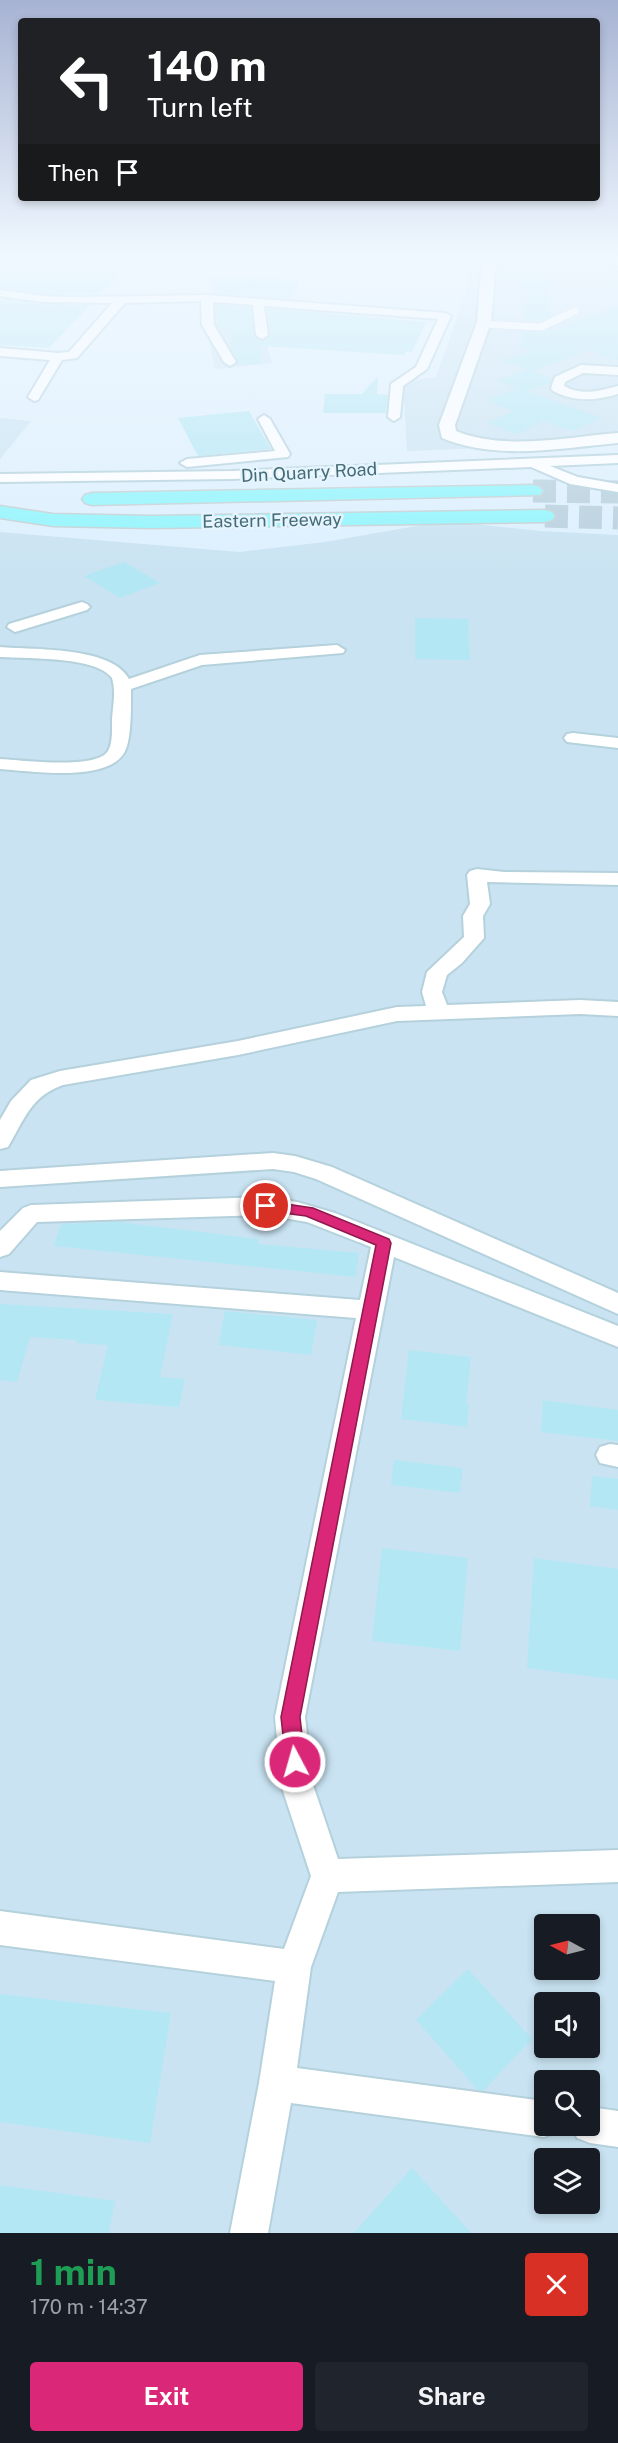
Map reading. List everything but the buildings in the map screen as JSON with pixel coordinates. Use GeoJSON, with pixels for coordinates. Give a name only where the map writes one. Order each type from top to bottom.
{"type":"FeatureCollection","features":[{"type":"Feature","properties":{"kind":"highway"},"geometry":{"type":"LineString","coordinates":[[0,491],[46,498],[0,496]]}},
{"type":"Feature","properties":{"kind":"highway","name":"Eastern Freeway"},"geometry":{"type":"LineString","coordinates":[[73,499],[533,491]]}},
{"type":"Feature","properties":{"kind":"highway","name":"Eastern Freeway"},"geometry":{"type":"LineString","coordinates":[[0,513],[53,520],[151,522],[545,516]]}},
{"type":"Feature","properties":{"kind":"highway"},"geometry":{"type":"LineString","coordinates":[[0,517],[53,520]]}},
{"type":"Feature","properties":{"kind":"street"},"geometry":{"type":"LineString","coordinates":[[33,397],[54,363]]}},
{"type":"Feature","properties":{"kind":"street"},"geometry":{"type":"LineString","coordinates":[[394,417],[397,384],[421,369],[424,363]]}},
{"type":"Feature","properties":{"kind":"street"},"geometry":{"type":"LineString","coordinates":[[469,363],[447,426],[448,434],[468,443],[497,446],[618,438]]}},
{"type":"Feature","properties":{"kind":"street"},"geometry":{"type":"LineString","coordinates":[[618,371],[580,369],[559,380],[557,388],[567,394],[585,397],[605,395],[618,390]]}},
{"type":"Feature","properties":{"kind":"street"},"geometry":{"type":"LineString","coordinates":[[141,478],[142,467],[283,454],[264,419]]}},
{"type":"Feature","properties":{"kind":"street","name":"Din Quarry Road"},"geometry":{"type":"LineString","coordinates":[[0,477],[141,478],[292,474],[618,459]]}},
{"type":"Feature","properties":{"kind":"street"},"geometry":{"type":"LineString","coordinates":[[530,463],[575,481],[618,488]]}},
{"type":"Feature","properties":{"kind":"street"},"geometry":{"type":"LineString","coordinates":[[0,764],[91,767],[108,762],[117,752],[123,686],[118,673],[108,666],[93,661],[0,651],[15,627],[82,607]]}},
{"type":"Feature","properties":{"kind":"street"},"geometry":{"type":"LineString","coordinates":[[2,615],[14,623],[15,627]]}},
{"type":"Feature","properties":{"kind":"street"},"geometry":{"type":"LineString","coordinates":[[123,686],[200,660],[337,650]]}},
{"type":"Feature","properties":{"kind":"street"},"geometry":{"type":"LineString","coordinates":[[573,738],[618,743]]}},
{"type":"Feature","properties":{"kind":"street"},"geometry":{"type":"LineString","coordinates":[[438,1011],[432,992],[437,972],[455,959],[474,938],[473,916],[480,904],[477,875],[504,878],[618,879]]}},
{"type":"Feature","properties":{"kind":"street"},"geometry":{"type":"LineString","coordinates":[[0,1141],[19,1106],[39,1085],[60,1078],[238,1048],[397,1014],[580,1007],[618,1009]]}},
{"type":"Feature","properties":{"kind":"street"},"geometry":{"type":"LineString","coordinates":[[0,1179],[273,1161],[295,1164],[324,1173],[386,1199],[618,1304]]}},
{"type":"Feature","properties":{"kind":"street"},"geometry":{"type":"LineString","coordinates":[[0,1248],[31,1214],[266,1206],[308,1211],[618,1337]]}},
{"type":"Feature","properties":{"kind":"street"},"geometry":{"type":"LineString","coordinates":[[249,2233],[277,2083],[294,1967],[327,1876],[297,1785],[290,1717],[384,1243]]}},
{"type":"Feature","properties":{"kind":"street"},"geometry":{"type":"LineString","coordinates":[[0,1281],[372,1310]]}},
{"type":"Feature","properties":{"kind":"street"},"geometry":{"type":"LineString","coordinates":[[327,1876],[618,1866]]}},
{"type":"Feature","properties":{"kind":"street"},"geometry":{"type":"LineString","coordinates":[[0,1928],[294,1967]]}},
{"type":"Feature","properties":{"kind":"street"},"geometry":{"type":"LineString","coordinates":[[277,2083],[534,2118]]}},
{"type":"Feature","properties":{"kind":"street"},"geometry":{"type":"LineString","coordinates":[[600,2127],[618,2129]]}},
{"type":"Feature","properties":{"kind":"shaded area"},"geometry":{"type":"Polygon","coordinates":[[[214,363],[270,363],[215,369],[214,363]]]}},
{"type":"Feature","properties":{"kind":"shaded area"},"geometry":{"type":"Polygon","coordinates":[[[441,363],[618,363],[618,443],[407,451],[403,382],[436,377],[441,363]]]}},
{"type":"Feature","properties":{"kind":"shaded area"},"geometry":{"type":"Polygon","coordinates":[[[0,418],[31,421],[0,459],[0,418]]]}},
{"type":"Feature","properties":{"kind":"shaded area"},"geometry":{"type":"Polygon","coordinates":[[[444,521],[541,531],[618,535],[618,2233],[0,2233],[0,532],[239,552],[325,542],[444,521]]]}},
{"type":"Feature","properties":{"kind":"tunnel"},"geometry":{"type":"LineString","coordinates":[[533,491],[618,492]]}},
{"type":"Feature","properties":{"kind":"tunnel"},"geometry":{"type":"LineString","coordinates":[[545,516],[618,518]]}},
{"type":"Feature","properties":{"kind":"route"},"geometry":{"type":"LineString","coordinates":[[266,1206],[308,1211],[384,1243],[290,1717],[295,1762]]}}]}
